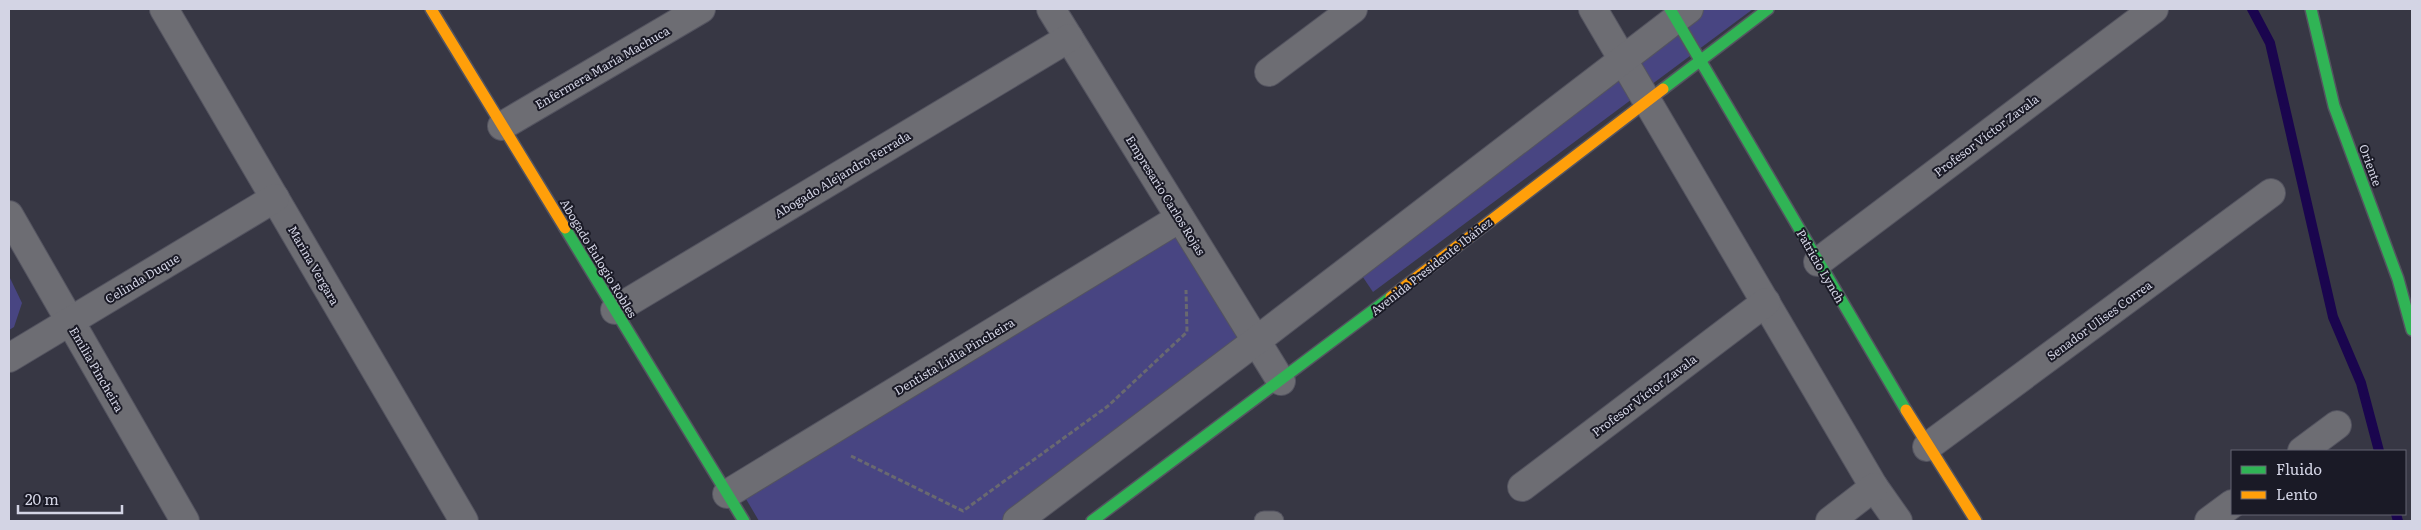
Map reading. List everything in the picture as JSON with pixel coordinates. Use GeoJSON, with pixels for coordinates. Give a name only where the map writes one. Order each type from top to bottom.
{"type":"FeatureCollection","features":[{"type":"Feature","properties":{"kind":"street","name":"Marina Vergara"},"geometry":{"type":"LineString","coordinates":[[164,9],[464,521]]}},
{"type":"Feature","properties":{"kind":"street","name":"Abogado Eulogio Robles"},"geometry":{"type":"LineString","coordinates":[[431,9],[744,521]]}},
{"type":"Feature","properties":{"kind":"street","name":"Enfermera María Machuca"},"geometry":{"type":"LineString","coordinates":[[502,126],[702,9]]}},
{"type":"Feature","properties":{"kind":"street","name":"Empresario Carlos Rojas"},"geometry":{"type":"LineString","coordinates":[[1051,9],[1281,381]]}},
{"type":"Feature","properties":{"kind":"street"},"geometry":{"type":"LineString","coordinates":[[1269,72],[1353,9]]}},
{"type":"Feature","properties":{"kind":"street"},"geometry":{"type":"LineString","coordinates":[[1593,9],[1874,487],[1898,521]]}},
{"type":"Feature","properties":{"kind":"street","name":"Avenida Presidente Ibáñez"},"geometry":{"type":"LineString","coordinates":[[1092,521],[1281,381],[1646,100],[1768,9]]}},
{"type":"Feature","properties":{"kind":"street","name":"Profesor Víctor Zavala"},"geometry":{"type":"LineString","coordinates":[[1818,262],[2154,9]]}},
{"type":"Feature","properties":{"kind":"street","name":"Oriente"},"geometry":{"type":"LineString","coordinates":[[2311,9],[2334,106],[2401,276],[2412,330]]}},
{"type":"Feature","properties":{"kind":"street"},"geometry":{"type":"LineString","coordinates":[[1017,521],[1256,341],[1622,59],[1678,12]]}},
{"type":"Feature","properties":{"kind":"street","name":"Patricio Lynch"},"geometry":{"type":"LineString","coordinates":[[1678,12],[1700,60],[1926,447],[1976,521]]}},
{"type":"Feature","properties":{"kind":"street","name":"Abogado Alejandro Ferrada"},"geometry":{"type":"LineString","coordinates":[[615,310],[1069,38]]}},
{"type":"Feature","properties":{"kind":"street","name":"Senador Ulises Correa"},"geometry":{"type":"LineString","coordinates":[[1926,447],[2271,194]]}},
{"type":"Feature","properties":{"kind":"street","name":"Celinda Duque"},"geometry":{"type":"LineString","coordinates":[[9,358],[275,198]]}},
{"type":"Feature","properties":{"kind":"street","name":"Emilia Pincheira"},"geometry":{"type":"LineString","coordinates":[[9,216],[185,521]]}},
{"type":"Feature","properties":{"kind":"street","name":"Dentista Lidia Pincheira"},"geometry":{"type":"LineString","coordinates":[[727,494],[1180,218]]}},
{"type":"Feature","properties":{"kind":"street","name":"Profesor Víctor Zavala"},"geometry":{"type":"LineString","coordinates":[[1522,487],[1766,302]]}},
{"type":"Feature","properties":{"kind":"street"},"geometry":{"type":"LineString","coordinates":[[2303,450],[2337,425]]}},
{"type":"Feature","properties":{"kind":"street"},"geometry":{"type":"LineString","coordinates":[[1830,521],[1874,487]]}},
{"type":"Feature","properties":{"kind":"street"},"geometry":{"type":"LineString","coordinates":[[2209,521],[2231,505]]}},
{"type":"Feature","properties":{"kind":"lane"},"geometry":{"type":"LineString","coordinates":[[1264,521],[1274,521]]}},
{"type":"Feature","properties":{"kind":"path"},"geometry":{"type":"LineString","coordinates":[[849,455],[963,511],[1108,406],[1187,332],[1185,285]]}},
{"type":"Feature","properties":{"kind":"shaded area"},"geometry":{"type":"Polygon","coordinates":[[[1693,9],[1753,9],[1373,292],[1354,264],[1693,9]]]}},
{"type":"Feature","properties":{"kind":"shaded area"},"geometry":{"type":"Polygon","coordinates":[[[1178,235],[1239,339],[1002,521],[759,521],[746,499],[1178,235]]]}},
{"type":"Feature","properties":{"kind":"shaded area"},"geometry":{"type":"Polygon","coordinates":[[[9,276],[22,303],[14,327],[9,330],[9,276]]]}},
{"type":"Feature","properties":{"kind":"waterway"},"geometry":{"type":"LineString","coordinates":[[2252,9],[2270,43],[2333,317],[2361,383],[2379,450]]}},
{"type":"Feature","properties":{"kind":"waterway"},"geometry":{"type":"LineString","coordinates":[[2396,515],[2398,521]]}},
{"type":"Feature","properties":{"kind":"traffic: fast"},"geometry":{"type":"LineString","coordinates":[[1670,9],[1906,410]]}},
{"type":"Feature","properties":{"kind":"traffic: fast"},"geometry":{"type":"LineString","coordinates":[[1663,89],[1768,9]]}},
{"type":"Feature","properties":{"kind":"traffic: fast"},"geometry":{"type":"LineString","coordinates":[[2311,9],[2334,106],[2398,279],[2412,330]]}},
{"type":"Feature","properties":{"kind":"traffic: fast"},"geometry":{"type":"LineString","coordinates":[[565,228],[744,521]]}},
{"type":"Feature","properties":{"kind":"traffic: fast"},"geometry":{"type":"LineString","coordinates":[[1092,521],[1391,297]]}},
{"type":"Feature","properties":{"kind":"traffic: slow"},"geometry":{"type":"LineString","coordinates":[[431,9],[565,228]]}},
{"type":"Feature","properties":{"kind":"traffic: slow"},"geometry":{"type":"LineString","coordinates":[[1391,297],[1663,89]]}},
{"type":"Feature","properties":{"kind":"traffic: slow"},"geometry":{"type":"LineString","coordinates":[[1906,410],[1976,521]]}}]}
